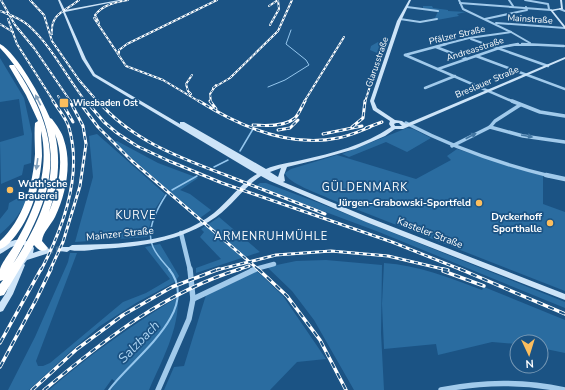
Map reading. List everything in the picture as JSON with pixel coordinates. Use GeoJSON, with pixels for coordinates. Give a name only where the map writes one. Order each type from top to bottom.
{"type":"FeatureCollection","features":[{"type":"Feature","properties":{"kind":"highway"},"geometry":{"type":"LineString","coordinates":[[0,44],[24,74],[42,116],[48,155],[41,209],[25,253],[0,292]]}},
{"type":"Feature","properties":{"kind":"highway"},"geometry":{"type":"LineString","coordinates":[[0,51],[21,81],[42,116],[54,125],[60,136],[64,152],[61,186],[54,210],[38,236],[32,250]]}},
{"type":"Feature","properties":{"kind":"highway"},"geometry":{"type":"LineString","coordinates":[[2,248],[12,235],[25,211],[33,190],[38,160],[42,116]]}},
{"type":"Feature","properties":{"kind":"highway"},"geometry":{"type":"LineString","coordinates":[[0,277],[41,209]]}},
{"type":"Feature","properties":{"kind":"highway"},"geometry":{"type":"LineString","coordinates":[[38,236],[37,242],[46,249]]}},
{"type":"Feature","properties":{"kind":"street","name":"Kasteler Straße"},"geometry":{"type":"LineString","coordinates":[[59,0],[84,59],[93,75],[251,166],[282,181],[289,187]]}},
{"type":"Feature","properties":{"kind":"street"},"geometry":{"type":"LineString","coordinates":[[64,11],[123,0]]}},
{"type":"Feature","properties":{"kind":"street","name":"Glarusstraße"},"geometry":{"type":"LineString","coordinates":[[394,125],[375,108],[372,101],[400,20],[410,0]]}},
{"type":"Feature","properties":{"kind":"street"},"geometry":{"type":"LineString","coordinates":[[459,0],[462,8],[532,43]]}},
{"type":"Feature","properties":{"kind":"street"},"geometry":{"type":"LineString","coordinates":[[509,0],[513,6]]}},
{"type":"Feature","properties":{"kind":"street"},"geometry":{"type":"LineString","coordinates":[[525,0],[548,4],[565,28]]}},
{"type":"Feature","properties":{"kind":"street"},"geometry":{"type":"LineString","coordinates":[[460,3],[563,10],[561,0],[565,0]]}},
{"type":"Feature","properties":{"kind":"street"},"geometry":{"type":"LineString","coordinates":[[407,7],[438,11]]}},
{"type":"Feature","properties":{"kind":"street"},"geometry":{"type":"LineString","coordinates":[[485,19],[526,10],[526,7]]}},
{"type":"Feature","properties":{"kind":"street"},"geometry":{"type":"LineString","coordinates":[[400,20],[420,22],[437,18]]}},
{"type":"Feature","properties":{"kind":"street","name":"Mainstraße"},"geometry":{"type":"LineString","coordinates":[[494,23],[565,28]]}},
{"type":"Feature","properties":{"kind":"street","name":"Pfälzer Straße"},"geometry":{"type":"LineString","coordinates":[[438,69],[405,55],[470,38],[512,32]]}},
{"type":"Feature","properties":{"kind":"street"},"geometry":{"type":"LineString","coordinates":[[470,38],[548,66]]}},
{"type":"Feature","properties":{"kind":"street","name":"Andreasstraße"},"geometry":{"type":"LineString","coordinates":[[438,69],[498,48],[519,44],[532,43],[564,46]]}},
{"type":"Feature","properties":{"kind":"street"},"geometry":{"type":"LineString","coordinates":[[436,47],[467,59]]}},
{"type":"Feature","properties":{"kind":"street"},"geometry":{"type":"LineString","coordinates":[[476,56],[565,89]]}},
{"type":"Feature","properties":{"kind":"street","name":"Breslauer Straße"},"geometry":{"type":"LineString","coordinates":[[394,125],[401,128],[405,124],[416,122],[565,58]]}},
{"type":"Feature","properties":{"kind":"street"},"geometry":{"type":"LineString","coordinates":[[438,69],[520,105],[540,112],[565,116]]}},
{"type":"Feature","properties":{"kind":"street"},"geometry":{"type":"LineString","coordinates":[[425,88],[455,76]]}},
{"type":"Feature","properties":{"kind":"street"},"geometry":{"type":"LineString","coordinates":[[452,146],[490,127],[520,105]]}},
{"type":"Feature","properties":{"kind":"street"},"geometry":{"type":"LineString","coordinates":[[405,124],[452,146],[506,165],[565,179]]}},
{"type":"Feature","properties":{"kind":"street"},"geometry":{"type":"LineString","coordinates":[[265,173],[284,166],[354,147],[384,135],[394,125]]}},
{"type":"Feature","properties":{"kind":"street"},"geometry":{"type":"LineString","coordinates":[[490,127],[523,136],[565,142]]}},
{"type":"Feature","properties":{"kind":"street"},"geometry":{"type":"LineString","coordinates":[[250,182],[251,166],[284,166]]}},
{"type":"Feature","properties":{"kind":"street"},"geometry":{"type":"LineString","coordinates":[[282,181],[281,175],[284,166]]}},
{"type":"Feature","properties":{"kind":"street","name":"Kasteler Straße"},"geometry":{"type":"LineString","coordinates":[[265,173],[289,187],[368,220],[565,298]]}},
{"type":"Feature","properties":{"kind":"street","name":"Mainzer Straße"},"geometry":{"type":"LineString","coordinates":[[67,249],[146,243],[181,233],[213,216],[250,182],[265,173]]}},
{"type":"Feature","properties":{"kind":"street"},"geometry":{"type":"LineString","coordinates":[[158,390],[189,319],[193,299],[189,262],[181,233]]}},
{"type":"Feature","properties":{"kind":"street"},"geometry":{"type":"LineString","coordinates":[[2,248],[21,242],[28,243],[32,250]]}},
{"type":"Feature","properties":{"kind":"street"},"geometry":{"type":"LineString","coordinates":[[0,309],[24,260],[32,250],[46,249]]}},
{"type":"Feature","properties":{"kind":"street"},"geometry":{"type":"LineString","coordinates":[[15,280],[32,250]]}},
{"type":"Feature","properties":{"kind":"street"},"geometry":{"type":"LineString","coordinates":[[0,265],[10,266],[24,260]]}},
{"type":"Feature","properties":{"kind":"street"},"geometry":{"type":"LineString","coordinates":[[193,299],[252,270],[274,264]]}},
{"type":"Feature","properties":{"kind":"street"},"geometry":{"type":"LineString","coordinates":[[441,390],[478,383],[516,381],[545,385],[565,390]]}},
{"type":"Feature","properties":{"kind":"shaded area"},"geometry":{"type":"Polygon","coordinates":[[[423,6],[432,6],[433,8],[448,11],[466,12],[457,14],[459,16],[437,20],[433,19],[438,11],[423,8],[423,6]]]}},
{"type":"Feature","properties":{"kind":"shaded area"},"geometry":{"type":"Polygon","coordinates":[[[378,42],[387,42],[384,56],[370,50],[371,46],[378,42]]]}},
{"type":"Feature","properties":{"kind":"shaded area"},"geometry":{"type":"Polygon","coordinates":[[[0,58],[24,98],[32,134],[31,163],[24,165],[22,175],[1,184],[0,142],[24,135],[19,99],[0,102],[0,58]]]}},
{"type":"Feature","properties":{"kind":"shaded area"},"geometry":{"type":"Polygon","coordinates":[[[407,128],[413,129],[431,138],[407,152],[386,142],[349,157],[342,154],[407,128]]]}},
{"type":"Feature","properties":{"kind":"shaded area"},"geometry":{"type":"Polygon","coordinates":[[[97,134],[165,194],[153,212],[147,237],[75,242],[93,177],[89,136],[97,134]]]}},
{"type":"Feature","properties":{"kind":"shaded area"},"geometry":{"type":"Polygon","coordinates":[[[117,141],[158,163],[198,178],[180,190],[190,194],[211,210],[200,218],[113,142],[117,141]]]}},
{"type":"Feature","properties":{"kind":"shaded area"},"geometry":{"type":"Polygon","coordinates":[[[457,149],[543,176],[543,204],[565,212],[565,291],[330,199],[291,181],[285,173],[291,169],[337,155],[416,179],[451,160],[447,156],[457,149]]]}},
{"type":"Feature","properties":{"kind":"shaded area"},"geometry":{"type":"Polygon","coordinates":[[[260,183],[266,183],[319,203],[565,302],[565,308],[379,232],[256,186],[260,183]]]}},
{"type":"Feature","properties":{"kind":"shaded area"},"geometry":{"type":"Polygon","coordinates":[[[29,193],[27,199],[18,216],[0,234],[0,219],[8,209],[9,203],[29,193]]]}},
{"type":"Feature","properties":{"kind":"shaded area"},"geometry":{"type":"Polygon","coordinates":[[[219,217],[260,252],[196,273],[196,268],[221,259],[200,237],[204,232],[201,229],[219,217]]]}},
{"type":"Feature","properties":{"kind":"shaded area"},"geometry":{"type":"Polygon","coordinates":[[[160,244],[179,276],[175,282],[136,303],[100,326],[29,390],[8,390],[35,337],[68,262],[70,253],[77,253],[36,361],[38,366],[43,366],[50,363],[123,302],[146,293],[170,279],[145,247],[160,244]]]}},
{"type":"Feature","properties":{"kind":"shaded area"},"geometry":{"type":"Polygon","coordinates":[[[326,260],[382,265],[381,333],[384,390],[354,390],[314,320],[292,291],[267,267],[296,261],[326,260]]]}},
{"type":"Feature","properties":{"kind":"shaded area"},"geometry":{"type":"Polygon","coordinates":[[[384,263],[422,269],[482,290],[484,287],[565,320],[565,353],[549,350],[549,334],[509,334],[509,343],[492,342],[438,355],[436,344],[384,349],[382,304],[384,263]]]}},
{"type":"Feature","properties":{"kind":"shaded area"},"geometry":{"type":"Polygon","coordinates":[[[257,271],[283,296],[326,359],[297,362],[270,390],[164,390],[174,367],[184,366],[206,295],[257,271]]]}},
{"type":"Feature","properties":{"kind":"shaded area"},"geometry":{"type":"Polygon","coordinates":[[[178,297],[178,309],[173,333],[149,390],[111,390],[116,382],[112,379],[104,390],[49,390],[111,341],[178,297]]]}},
{"type":"Feature","properties":{"kind":"waterway","name":"Salzbach"},"geometry":{"type":"LineString","coordinates":[[268,87],[285,80],[309,65],[306,60],[286,44],[291,30]]}},
{"type":"Feature","properties":{"kind":"waterway","name":"Salzbach"},"geometry":{"type":"LineString","coordinates":[[240,151],[253,129]]}},
{"type":"Feature","properties":{"kind":"waterway","name":"Salzbach"},"geometry":{"type":"LineString","coordinates":[[214,167],[228,160]]}},
{"type":"Feature","properties":{"kind":"waterway","name":"Salzbach"},"geometry":{"type":"LineString","coordinates":[[172,190],[197,176]]}},
{"type":"Feature","properties":{"kind":"waterway","name":"Salzbach"},"geometry":{"type":"LineString","coordinates":[[166,195],[153,220],[150,234],[153,247],[170,270]]}},
{"type":"Feature","properties":{"kind":"waterway","name":"Salzbach"},"geometry":{"type":"LineString","coordinates":[[109,390],[160,334],[171,318],[177,301],[177,285],[169,269]]}},
{"type":"Feature","properties":{"kind":"tunnel"},"geometry":{"type":"LineString","coordinates":[[47,251],[62,249]]}},
{"type":"Feature","properties":{"kind":"railway"},"geometry":{"type":"LineString","coordinates":[[1,0],[9,15]]}},
{"type":"Feature","properties":{"kind":"railway"},"geometry":{"type":"LineString","coordinates":[[30,0],[44,15],[52,41],[79,80],[98,102]]}},
{"type":"Feature","properties":{"kind":"railway"},"geometry":{"type":"LineString","coordinates":[[52,34],[52,27],[56,17],[79,0]]}},
{"type":"Feature","properties":{"kind":"railway"},"geometry":{"type":"LineString","coordinates":[[99,23],[95,15],[98,12],[106,6],[128,0]]}},
{"type":"Feature","properties":{"kind":"railway"},"geometry":{"type":"LineString","coordinates":[[119,56],[119,50],[127,44],[217,0]]}},
{"type":"Feature","properties":{"kind":"railway"},"geometry":{"type":"LineString","coordinates":[[269,6],[278,0],[279,9],[270,25]]}},
{"type":"Feature","properties":{"kind":"railway"},"geometry":{"type":"LineString","coordinates":[[215,87],[230,78],[278,31],[292,0]]}},
{"type":"Feature","properties":{"kind":"railway"},"geometry":{"type":"LineString","coordinates":[[0,11],[9,15]]}},
{"type":"Feature","properties":{"kind":"railway"},"geometry":{"type":"LineString","coordinates":[[9,15],[22,20],[37,33],[52,52],[86,102]]}},
{"type":"Feature","properties":{"kind":"railway"},"geometry":{"type":"LineString","coordinates":[[9,15],[15,25],[34,48],[71,102]]}},
{"type":"Feature","properties":{"kind":"railway"},"geometry":{"type":"LineString","coordinates":[[94,18],[119,56]]}},
{"type":"Feature","properties":{"kind":"railway"},"geometry":{"type":"LineString","coordinates":[[8,19],[13,32]]}},
{"type":"Feature","properties":{"kind":"railway"},"geometry":{"type":"LineString","coordinates":[[0,24],[13,32]]}},
{"type":"Feature","properties":{"kind":"railway"},"geometry":{"type":"LineString","coordinates":[[13,32],[17,44],[54,102]]}},
{"type":"Feature","properties":{"kind":"railway"},"geometry":{"type":"LineString","coordinates":[[304,102],[344,37]]}},
{"type":"Feature","properties":{"kind":"railway"},"geometry":{"type":"LineString","coordinates":[[119,56],[126,66],[163,80],[200,102]]}},
{"type":"Feature","properties":{"kind":"railway"},"geometry":{"type":"LineString","coordinates":[[191,94],[188,91],[186,84],[192,75]]}},
{"type":"Feature","properties":{"kind":"railway"},"geometry":{"type":"LineString","coordinates":[[365,102],[371,83]]}},
{"type":"Feature","properties":{"kind":"railway"},"geometry":{"type":"LineString","coordinates":[[211,102],[210,94],[215,87]]}},
{"type":"Feature","properties":{"kind":"railway"},"geometry":{"type":"LineString","coordinates":[[58,96],[62,102]]}},
{"type":"Feature","properties":{"kind":"railway"},"geometry":{"type":"LineString","coordinates":[[41,270],[57,237],[63,219],[72,183],[74,164],[73,146],[68,125],[53,101]]}},
{"type":"Feature","properties":{"kind":"railway"},"geometry":{"type":"LineString","coordinates":[[61,101],[73,122]]}},
{"type":"Feature","properties":{"kind":"railway"},"geometry":{"type":"LineString","coordinates":[[50,270],[63,242],[80,186],[86,144],[83,126],[70,101]]}},
{"type":"Feature","properties":{"kind":"railway"},"geometry":{"type":"LineString","coordinates":[[86,101],[104,122],[117,133],[137,146],[169,161],[222,183],[392,242],[462,270]]}},
{"type":"Feature","properties":{"kind":"railway"},"geometry":{"type":"LineString","coordinates":[[98,101],[111,115],[126,127],[158,147],[325,214]]}},
{"type":"Feature","properties":{"kind":"railway"},"geometry":{"type":"LineString","coordinates":[[199,101],[231,119],[266,133],[302,140],[320,140],[342,137],[370,127]]}},
{"type":"Feature","properties":{"kind":"railway"},"geometry":{"type":"LineString","coordinates":[[210,101],[216,109]]}},
{"type":"Feature","properties":{"kind":"railway"},"geometry":{"type":"LineString","coordinates":[[253,125],[274,125],[291,121],[295,118],[305,101]]}},
{"type":"Feature","properties":{"kind":"railway"},"geometry":{"type":"LineString","coordinates":[[352,127],[363,118],[365,101]]}},
{"type":"Feature","properties":{"kind":"railway"},"geometry":{"type":"LineString","coordinates":[[80,103],[98,127],[132,161],[249,262]]}},
{"type":"Feature","properties":{"kind":"railway"},"geometry":{"type":"LineString","coordinates":[[278,130],[290,128],[298,120]]}},
{"type":"Feature","properties":{"kind":"railway"},"geometry":{"type":"LineString","coordinates":[[366,128],[382,122]]}},
{"type":"Feature","properties":{"kind":"railway"},"geometry":{"type":"LineString","coordinates":[[323,134],[362,126]]}},
{"type":"Feature","properties":{"kind":"railway"},"geometry":{"type":"LineString","coordinates":[[249,262],[276,255],[331,251],[388,256],[447,270]]}},
{"type":"Feature","properties":{"kind":"railway"},"geometry":{"type":"LineString","coordinates":[[217,270],[249,262]]}},
{"type":"Feature","properties":{"kind":"railway"},"geometry":{"type":"LineString","coordinates":[[249,262],[259,270]]}},
{"type":"Feature","properties":{"kind":"railway"},"geometry":{"type":"LineString","coordinates":[[240,269],[249,266]]}},
{"type":"Feature","properties":{"kind":"railway"},"geometry":{"type":"LineString","coordinates":[[0,343],[41,269]]}},
{"type":"Feature","properties":{"kind":"railway"},"geometry":{"type":"LineString","coordinates":[[0,367],[51,269]]}},
{"type":"Feature","properties":{"kind":"railway"},"geometry":{"type":"LineString","coordinates":[[32,390],[77,349],[123,315],[172,287],[219,269]]}},
{"type":"Feature","properties":{"kind":"railway"},"geometry":{"type":"LineString","coordinates":[[44,390],[89,353],[136,319],[186,291],[240,269]]}},
{"type":"Feature","properties":{"kind":"railway"},"geometry":{"type":"LineString","coordinates":[[258,269],[287,296],[320,340],[346,390]]}},
{"type":"Feature","properties":{"kind":"railway"},"geometry":{"type":"LineString","coordinates":[[443,269],[448,270]]}},
{"type":"Feature","properties":{"kind":"railway"},"geometry":{"type":"LineString","coordinates":[[460,269],[565,314]]}},
{"type":"Feature","properties":{"kind":"railway"},"geometry":{"type":"LineString","coordinates":[[443,271],[484,286]]}},
{"type":"Feature","properties":{"kind":"place","name":"Wiesbaden Ost"},"geometry":{"type":"Point","coordinates":[64,103]}},
{"type":"Feature","properties":{"kind":"place","name":"Wuth'sche Brauerei"},"geometry":{"type":"Point","coordinates":[10,190]}},
{"type":"Feature","properties":{"kind":"place","name":"Jürgen-Grabowski-Sportfeld"},"geometry":{"type":"Point","coordinates":[479,203]}},
{"type":"Feature","properties":{"kind":"place","name":"Dyckerhoff Sporthalle"},"geometry":{"type":"Point","coordinates":[550,223]}},
{"type":"Feature","properties":{"kind":"district","name":"GÜLDENMARK"},"geometry":{"type":"Point","coordinates":[365,187]}},
{"type":"Feature","properties":{"kind":"district","name":"KURVE"},"geometry":{"type":"Point","coordinates":[136,215]}},
{"type":"Feature","properties":{"kind":"district","name":"ARMENRUHMÜHLE"},"geometry":{"type":"Point","coordinates":[271,236]}}]}
